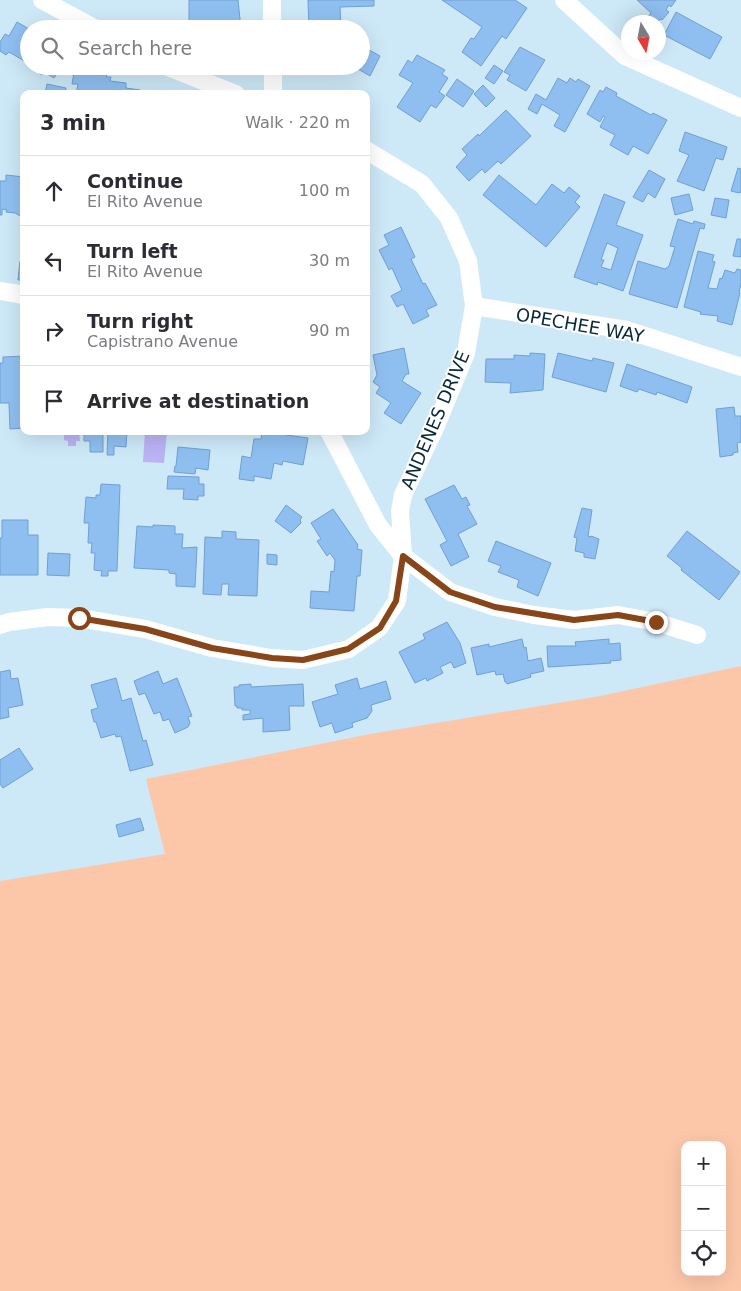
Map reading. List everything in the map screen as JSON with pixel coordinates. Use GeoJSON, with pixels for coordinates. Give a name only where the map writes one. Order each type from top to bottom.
{"type":"FeatureCollection","features":[{"type":"Feature","properties":{"kind":"street"},"geometry":{"type":"LineString","coordinates":[[42,0],[79,20]]}},
{"type":"Feature","properties":{"kind":"street"},"geometry":{"type":"LineString","coordinates":[[272,0],[272,20]]}},
{"type":"Feature","properties":{"kind":"street"},"geometry":{"type":"LineString","coordinates":[[564,0],[625,56],[741,108]]}},
{"type":"Feature","properties":{"kind":"street"},"geometry":{"type":"LineString","coordinates":[[188,75],[226,90]]}},
{"type":"Feature","properties":{"kind":"street"},"geometry":{"type":"LineString","coordinates":[[273,75],[273,90]]}},
{"type":"Feature","properties":{"kind":"street","name":"ANDENES DRIVE"},"geometry":{"type":"LineString","coordinates":[[0,625],[9,622],[48,618],[79,618],[145,629],[212,648],[272,658],[303,660],[348,649],[380,628],[396,601],[403,556],[400,511],[403,495],[435,428],[466,353],[474,306],[468,260],[449,218],[422,184],[370,152]]}},
{"type":"Feature","properties":{"kind":"street"},"geometry":{"type":"LineString","coordinates":[[0,291],[20,294]]}},
{"type":"Feature","properties":{"kind":"street","name":"OPECHEE WAY"},"geometry":{"type":"LineString","coordinates":[[474,306],[627,330],[741,368]]}},
{"type":"Feature","properties":{"kind":"street"},"geometry":{"type":"LineString","coordinates":[[331,435],[378,525],[403,556],[450,592],[495,607],[574,620],[618,615],[656,622],[697,635]]}},
{"type":"Feature","properties":{"kind":"shaded area"},"geometry":{"type":"Polygon","coordinates":[[[64,435],[79,435],[80,441],[76,441],[76,446],[68,446],[68,441],[64,440],[64,435]]]}},
{"type":"Feature","properties":{"kind":"shaded area"},"geometry":{"type":"Polygon","coordinates":[[[145,435],[167,435],[164,463],[143,462],[145,435]]]}},
{"type":"Feature","properties":{"kind":"shaded area"},"geometry":{"type":"Polygon","coordinates":[[[741,666],[741,1291],[0,1291],[0,881],[165,854],[146,779],[370,734],[600,696],[741,666]]]}},
{"type":"Feature","properties":{"kind":"building"},"geometry":{"type":"Polygon","coordinates":[[[189,0],[238,0],[240,20],[189,20],[189,0]]]}},
{"type":"Feature","properties":{"kind":"building"},"geometry":{"type":"Polygon","coordinates":[[[308,0],[374,0],[374,6],[340,7],[341,20],[309,20],[308,0]]]}},
{"type":"Feature","properties":{"kind":"building"},"geometry":{"type":"Polygon","coordinates":[[[442,0],[515,0],[527,8],[506,39],[502,36],[481,66],[462,52],[471,38],[474,39],[482,27],[442,0]]]}},
{"type":"Feature","properties":{"kind":"building"},"geometry":{"type":"Polygon","coordinates":[[[637,0],[676,0],[671,7],[669,5],[666,10],[669,12],[666,15],[649,15],[651,13],[637,0]]]}},
{"type":"Feature","properties":{"kind":"building"},"geometry":{"type":"Polygon","coordinates":[[[676,12],[722,37],[710,59],[666,36],[666,31],[676,12]]]}},
{"type":"Feature","properties":{"kind":"building"},"geometry":{"type":"Polygon","coordinates":[[[17,22],[20,24],[20,58],[9,52],[6,55],[0,51],[0,42],[5,34],[9,36],[17,22]]]}},
{"type":"Feature","properties":{"kind":"building"},"geometry":{"type":"Polygon","coordinates":[[[520,47],[545,60],[526,91],[507,80],[510,75],[504,72],[520,47]]]}},
{"type":"Feature","properties":{"kind":"building"},"geometry":{"type":"Polygon","coordinates":[[[370,50],[380,56],[370,76],[368,75],[370,75],[370,50]]]}},
{"type":"Feature","properties":{"kind":"building"},"geometry":{"type":"Polygon","coordinates":[[[417,55],[445,70],[442,74],[448,78],[439,92],[445,96],[436,108],[431,105],[420,122],[397,107],[413,83],[399,75],[408,60],[412,63],[417,55]]]}},
{"type":"Feature","properties":{"kind":"building"},"geometry":{"type":"Polygon","coordinates":[[[494,65],[503,71],[494,84],[485,78],[494,65]]]}},
{"type":"Feature","properties":{"kind":"building"},"geometry":{"type":"Polygon","coordinates":[[[74,75],[106,75],[106,77],[111,77],[110,81],[126,83],[126,88],[140,90],[77,90],[78,84],[72,84],[74,75]]]}},
{"type":"Feature","properties":{"kind":"building"},"geometry":{"type":"Polygon","coordinates":[[[558,78],[567,83],[570,78],[576,82],[578,79],[590,86],[565,132],[554,126],[560,115],[542,104],[537,114],[528,109],[536,94],[546,100],[558,78]]]}},
{"type":"Feature","properties":{"kind":"building"},"geometry":{"type":"Polygon","coordinates":[[[457,79],[474,91],[463,107],[446,95],[457,79]]]}},
{"type":"Feature","properties":{"kind":"building"},"geometry":{"type":"Polygon","coordinates":[[[47,84],[66,88],[66,90],[46,90],[47,84]]]}},
{"type":"Feature","properties":{"kind":"building"},"geometry":{"type":"Polygon","coordinates":[[[483,85],[495,98],[486,107],[474,94],[483,85]]]}},
{"type":"Feature","properties":{"kind":"building"},"geometry":{"type":"Polygon","coordinates":[[[606,87],[617,93],[616,96],[651,115],[653,113],[667,120],[648,154],[633,146],[628,155],[610,145],[615,135],[600,127],[605,117],[603,116],[600,122],[587,114],[600,90],[603,92],[606,87]]]}},
{"type":"Feature","properties":{"kind":"building"},"geometry":{"type":"Polygon","coordinates":[[[506,110],[531,136],[501,164],[498,161],[485,173],[482,169],[469,181],[456,167],[467,155],[462,149],[478,134],[479,136],[506,110]]]}},
{"type":"Feature","properties":{"kind":"building"},"geometry":{"type":"Polygon","coordinates":[[[685,132],[727,147],[723,160],[716,158],[704,191],[677,181],[689,155],[679,151],[685,132]]]}},
{"type":"Feature","properties":{"kind":"building"},"geometry":{"type":"Polygon","coordinates":[[[738,168],[741,169],[741,192],[739,193],[731,191],[738,168]]]}},
{"type":"Feature","properties":{"kind":"building"},"geometry":{"type":"Polygon","coordinates":[[[649,170],[665,179],[655,198],[648,193],[643,202],[633,197],[649,170]]]}},
{"type":"Feature","properties":{"kind":"building"},"geometry":{"type":"Polygon","coordinates":[[[6,175],[20,177],[20,216],[2,209],[2,215],[0,215],[0,181],[6,181],[6,175]]]}},
{"type":"Feature","properties":{"kind":"building"},"geometry":{"type":"Polygon","coordinates":[[[499,175],[536,205],[552,184],[564,193],[569,187],[580,196],[575,202],[580,207],[546,247],[483,195],[499,175]]]}},
{"type":"Feature","properties":{"kind":"building"},"geometry":{"type":"Polygon","coordinates":[[[604,194],[625,202],[616,225],[643,235],[623,291],[598,282],[597,285],[574,277],[604,194]],[[607,243],[601,260],[604,260],[601,267],[611,270],[618,248],[607,243]]]}},
{"type":"Feature","properties":{"kind":"building"},"geometry":{"type":"Polygon","coordinates":[[[689,194],[693,210],[675,215],[671,198],[689,194]]]}},
{"type":"Feature","properties":{"kind":"building"},"geometry":{"type":"Polygon","coordinates":[[[715,198],[729,200],[726,218],[711,215],[715,198]]]}},
{"type":"Feature","properties":{"kind":"building"},"geometry":{"type":"Polygon","coordinates":[[[678,219],[693,224],[694,221],[705,224],[704,229],[700,228],[677,308],[629,294],[638,261],[665,269],[669,266],[675,247],[670,246],[678,219]]]}},
{"type":"Feature","properties":{"kind":"building"},"geometry":{"type":"Polygon","coordinates":[[[401,227],[415,257],[411,259],[423,284],[425,283],[437,305],[426,310],[429,316],[413,324],[403,304],[397,307],[391,296],[402,290],[392,268],[389,270],[379,250],[389,245],[384,235],[401,227]]]}},
{"type":"Feature","properties":{"kind":"building"},"geometry":{"type":"Polygon","coordinates":[[[737,239],[741,239],[741,257],[733,256],[737,239]]]}},
{"type":"Feature","properties":{"kind":"building"},"geometry":{"type":"Polygon","coordinates":[[[698,251],[714,255],[712,261],[715,262],[708,288],[717,289],[720,278],[722,279],[725,270],[735,273],[737,269],[741,270],[740,293],[732,325],[717,321],[718,316],[700,314],[701,312],[684,307],[698,251]]]}},
{"type":"Feature","properties":{"kind":"building"},"geometry":{"type":"Polygon","coordinates":[[[20,261],[20,280],[18,280],[20,261]]]}},
{"type":"Feature","properties":{"kind":"building"},"geometry":{"type":"Polygon","coordinates":[[[404,348],[409,374],[406,374],[402,381],[421,393],[401,424],[384,413],[391,403],[376,393],[380,387],[373,382],[377,375],[373,355],[404,348]]]}},
{"type":"Feature","properties":{"kind":"building"},"geometry":{"type":"Polygon","coordinates":[[[530,353],[545,354],[543,390],[510,393],[511,383],[485,382],[486,359],[514,359],[514,355],[530,356],[530,353]]]}},
{"type":"Feature","properties":{"kind":"building"},"geometry":{"type":"Polygon","coordinates":[[[558,353],[592,361],[593,358],[614,363],[606,392],[552,377],[558,353]]]}},
{"type":"Feature","properties":{"kind":"building"},"geometry":{"type":"Polygon","coordinates":[[[20,356],[20,428],[10,429],[9,403],[0,403],[0,363],[3,363],[3,357],[20,356]]]}},
{"type":"Feature","properties":{"kind":"building"},"geometry":{"type":"Polygon","coordinates":[[[627,364],[692,387],[687,403],[657,392],[656,395],[639,389],[637,392],[620,386],[627,364]]]}},
{"type":"Feature","properties":{"kind":"building"},"geometry":{"type":"Polygon","coordinates":[[[734,407],[735,416],[741,416],[741,442],[737,443],[738,452],[733,453],[733,455],[720,457],[716,409],[734,407]]]}},
{"type":"Feature","properties":{"kind":"building"},"geometry":{"type":"Polygon","coordinates":[[[84,435],[103,435],[103,452],[90,452],[90,441],[84,441],[84,435]]]}},
{"type":"Feature","properties":{"kind":"building"},"geometry":{"type":"Polygon","coordinates":[[[108,435],[127,435],[126,447],[114,446],[114,455],[107,455],[108,435]]]}},
{"type":"Feature","properties":{"kind":"building"},"geometry":{"type":"Polygon","coordinates":[[[262,435],[286,435],[308,438],[303,465],[283,461],[282,465],[274,463],[271,479],[254,476],[254,481],[239,479],[242,456],[251,458],[254,439],[261,439],[262,435]]]}},
{"type":"Feature","properties":{"kind":"building"},"geometry":{"type":"Polygon","coordinates":[[[178,447],[210,450],[208,470],[196,468],[195,474],[174,472],[178,447]]]}},
{"type":"Feature","properties":{"kind":"building"},"geometry":{"type":"Polygon","coordinates":[[[168,476],[199,477],[199,484],[204,484],[204,496],[198,496],[198,500],[183,499],[184,489],[167,489],[168,476]]]}},
{"type":"Feature","properties":{"kind":"building"},"geometry":{"type":"Polygon","coordinates":[[[101,484],[120,485],[117,571],[108,571],[108,576],[101,576],[102,571],[94,570],[95,553],[91,553],[92,543],[88,543],[89,523],[84,523],[86,497],[96,498],[96,495],[100,495],[101,484]]]}},
{"type":"Feature","properties":{"kind":"building"},"geometry":{"type":"Polygon","coordinates":[[[454,485],[462,499],[466,497],[470,505],[467,506],[477,524],[458,534],[469,557],[451,566],[440,545],[447,541],[425,499],[454,485]]]}},
{"type":"Feature","properties":{"kind":"building"},"geometry":{"type":"Polygon","coordinates":[[[286,505],[302,517],[301,523],[291,533],[275,521],[286,505]]]}},
{"type":"Feature","properties":{"kind":"building"},"geometry":{"type":"Polygon","coordinates":[[[582,508],[592,510],[588,536],[599,539],[595,559],[584,557],[584,553],[575,551],[577,538],[574,537],[582,508]]]}},
{"type":"Feature","properties":{"kind":"building"},"geometry":{"type":"Polygon","coordinates":[[[333,509],[358,545],[357,549],[362,550],[360,576],[357,576],[354,611],[310,608],[311,591],[329,592],[331,571],[334,572],[335,560],[330,553],[327,556],[317,541],[321,539],[311,523],[333,509]]]}},
{"type":"Feature","properties":{"kind":"building"},"geometry":{"type":"Polygon","coordinates":[[[2,520],[28,520],[28,535],[38,535],[38,575],[0,575],[2,520]]]}},
{"type":"Feature","properties":{"kind":"building"},"geometry":{"type":"Polygon","coordinates":[[[153,525],[175,526],[175,534],[183,534],[182,548],[197,547],[195,587],[176,586],[176,574],[169,573],[169,570],[134,568],[137,526],[153,527],[153,525]]]}},
{"type":"Feature","properties":{"kind":"building"},"geometry":{"type":"Polygon","coordinates":[[[222,531],[236,532],[236,539],[259,540],[257,596],[228,595],[229,584],[222,584],[221,595],[203,594],[205,537],[222,538],[222,531]]]}},
{"type":"Feature","properties":{"kind":"building"},"geometry":{"type":"Polygon","coordinates":[[[687,531],[740,572],[719,600],[681,570],[682,568],[667,556],[687,531]]]}},
{"type":"Feature","properties":{"kind":"building"},"geometry":{"type":"Polygon","coordinates":[[[496,541],[551,563],[538,596],[517,587],[519,580],[498,572],[501,566],[488,561],[496,541]]]}},
{"type":"Feature","properties":{"kind":"building"},"geometry":{"type":"Polygon","coordinates":[[[48,553],[70,554],[69,576],[47,575],[48,553]]]}},
{"type":"Feature","properties":{"kind":"building"},"geometry":{"type":"Polygon","coordinates":[[[267,554],[277,555],[277,565],[267,564],[267,554]]]}},
{"type":"Feature","properties":{"kind":"building"},"geometry":{"type":"Polygon","coordinates":[[[447,622],[460,643],[466,663],[454,668],[451,662],[440,667],[443,673],[427,681],[426,678],[415,683],[399,652],[425,639],[423,634],[447,622]]]}},
{"type":"Feature","properties":{"kind":"building"},"geometry":{"type":"Polygon","coordinates":[[[522,639],[524,648],[526,647],[528,661],[541,658],[544,671],[530,674],[531,677],[507,684],[503,674],[496,675],[495,671],[477,675],[471,648],[489,644],[489,647],[522,639]]]}},
{"type":"Feature","properties":{"kind":"building"},"geometry":{"type":"Polygon","coordinates":[[[609,639],[609,644],[620,643],[621,660],[610,661],[611,663],[548,667],[547,646],[576,646],[575,642],[609,639]]]}},
{"type":"Feature","properties":{"kind":"building"},"geometry":{"type":"Polygon","coordinates":[[[10,670],[11,679],[18,678],[23,705],[8,708],[9,717],[0,719],[0,672],[10,670]]]}},
{"type":"Feature","properties":{"kind":"building"},"geometry":{"type":"Polygon","coordinates":[[[158,671],[163,684],[177,678],[192,716],[188,717],[190,723],[188,727],[175,733],[169,719],[163,721],[160,712],[154,714],[145,693],[139,695],[134,681],[158,671]]]}},
{"type":"Feature","properties":{"kind":"building"},"geometry":{"type":"Polygon","coordinates":[[[116,678],[122,701],[131,698],[143,741],[146,740],[153,765],[130,771],[121,736],[116,737],[115,734],[101,738],[96,722],[94,722],[91,710],[98,708],[91,685],[116,678]]]}},
{"type":"Feature","properties":{"kind":"building"},"geometry":{"type":"Polygon","coordinates":[[[357,678],[360,689],[386,681],[391,699],[371,705],[372,711],[367,718],[352,723],[353,727],[335,733],[332,723],[320,727],[312,702],[338,694],[335,685],[357,678]]]}},
{"type":"Feature","properties":{"kind":"building"},"geometry":{"type":"Polygon","coordinates":[[[251,684],[251,687],[303,684],[304,706],[289,706],[290,730],[263,732],[263,718],[243,720],[243,715],[250,714],[250,710],[242,710],[242,708],[235,706],[234,687],[251,684]]]}},
{"type":"Feature","properties":{"kind":"building"},"geometry":{"type":"Polygon","coordinates":[[[19,748],[33,769],[3,788],[0,784],[0,760],[19,748]]]}},
{"type":"Feature","properties":{"kind":"building"},"geometry":{"type":"Polygon","coordinates":[[[140,818],[144,830],[119,837],[116,825],[140,818]]]}},
{"type":"Feature","properties":{"kind":"route"},"geometry":{"type":"LineString","coordinates":[[79,618],[145,629],[212,648],[272,658],[303,660],[348,649],[380,628],[396,601],[403,556],[450,592],[495,607],[574,620],[618,615],[656,622]]}}]}
